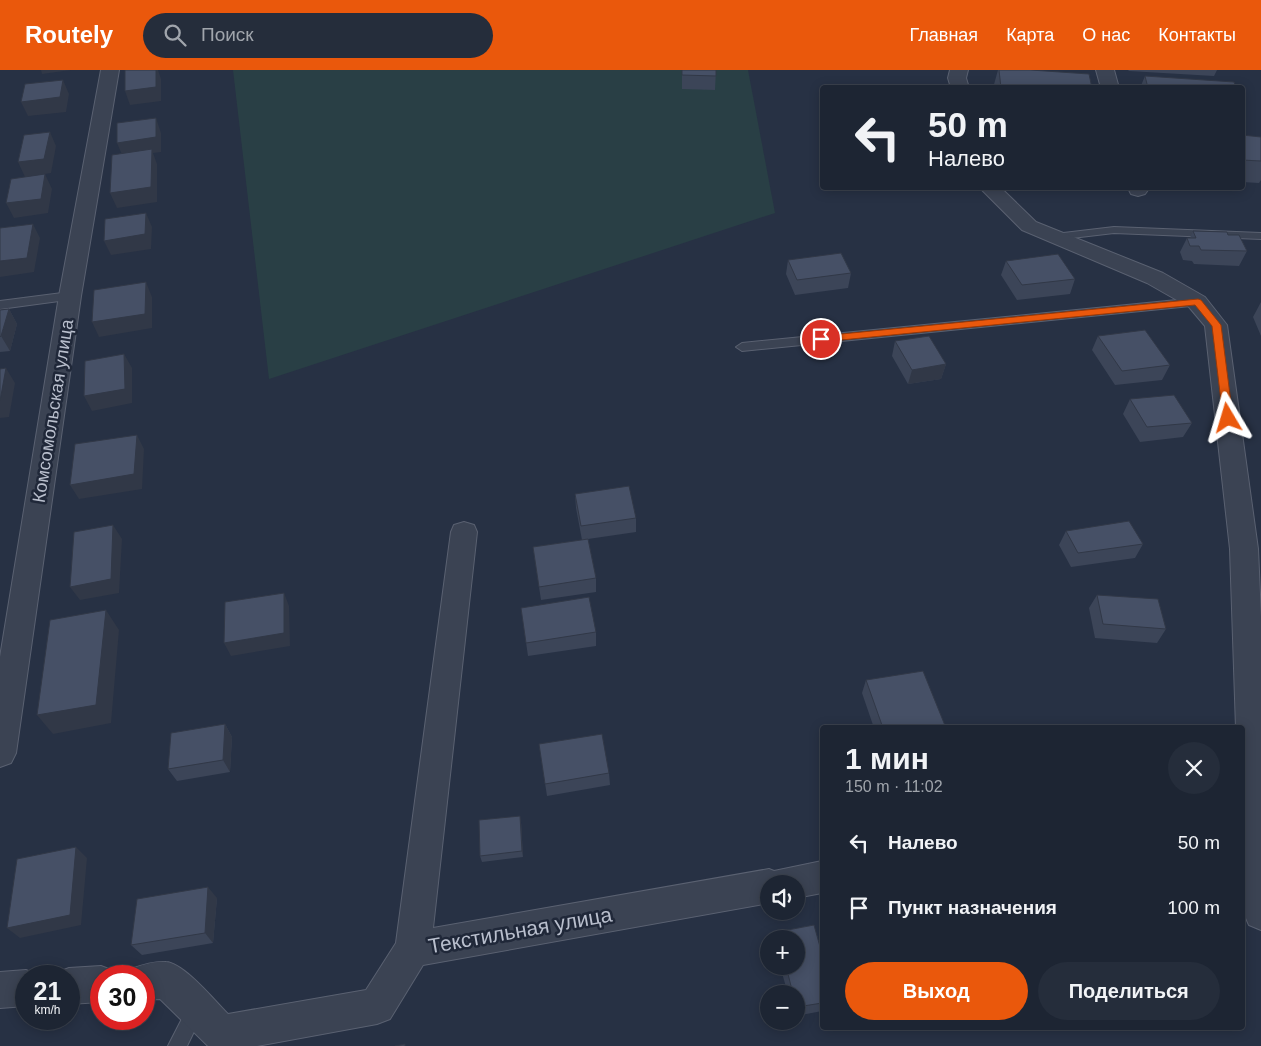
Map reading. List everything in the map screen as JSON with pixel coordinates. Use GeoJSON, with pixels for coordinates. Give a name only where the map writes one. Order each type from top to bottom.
{"type":"FeatureCollection","features":[{"type":"Feature","properties":{"kind":"street","name":"Комсомольская улица"},"geometry":{"type":"LineString","coordinates":[[0,753],[70,296],[110,70]]}},
{"type":"Feature","properties":{"kind":"street"},"geometry":{"type":"LineString","coordinates":[[959,70],[957,78],[959,85]]}},
{"type":"Feature","properties":{"kind":"street"},"geometry":{"type":"LineString","coordinates":[[1106,70],[1109,85]]}},
{"type":"Feature","properties":{"kind":"street"},"geometry":{"type":"LineString","coordinates":[[992,190],[1029,226],[1156,278],[1198,302],[1216,325],[1244,549],[1254,905]]}},
{"type":"Feature","properties":{"kind":"street"},"geometry":{"type":"LineString","coordinates":[[413,949],[464,532]]}},
{"type":"Feature","properties":{"kind":"street"},"geometry":{"type":"LineString","coordinates":[[805,880],[820,877]]}},
{"type":"Feature","properties":{"kind":"street","name":"Текстильная улица"},"geometry":{"type":"LineString","coordinates":[[155,981],[167,980],[222,1034],[377,1006],[413,949],[760,888]]}},
{"type":"Feature","properties":{"kind":"street"},"geometry":{"type":"LineString","coordinates":[[0,990],[15,989]]}},
{"type":"Feature","properties":{"kind":"lane"},"geometry":{"type":"LineString","coordinates":[[1055,237],[1114,230],[1261,236]]}},
{"type":"Feature","properties":{"kind":"lane"},"geometry":{"type":"LineString","coordinates":[[0,305],[70,296]]}},
{"type":"Feature","properties":{"kind":"lane"},"geometry":{"type":"LineString","coordinates":[[742,347],[1198,302]]}},
{"type":"Feature","properties":{"kind":"lane"},"geometry":{"type":"LineString","coordinates":[[177,1046],[196,1008]]}},
{"type":"Feature","properties":{"kind":"green space"},"geometry":{"type":"Polygon","coordinates":[[[233,70],[748,70],[775,213],[269,379],[233,70]]]}},
{"type":"Feature","properties":{"kind":"building"},"geometry":{"type":"Polygon","coordinates":[[[125,70],[156,70],[156,87],[125,91],[125,70]]]}},
{"type":"Feature","properties":{"kind":"building"},"geometry":{"type":"Polygon","coordinates":[[[682,70],[716,70],[716,76],[682,75],[682,70]]]}},
{"type":"Feature","properties":{"kind":"building"},"geometry":{"type":"Polygon","coordinates":[[[999,70],[1089,74],[1091,85],[1001,85],[999,70]]]}},
{"type":"Feature","properties":{"kind":"building"},"geometry":{"type":"Polygon","coordinates":[[[1145,76],[1234,82],[1235,85],[1147,85],[1145,76]]]}},
{"type":"Feature","properties":{"kind":"building"},"geometry":{"type":"Polygon","coordinates":[[[63,80],[60,97],[21,102],[25,84],[63,80]]]}},
{"type":"Feature","properties":{"kind":"building"},"geometry":{"type":"Polygon","coordinates":[[[156,118],[156,137],[117,143],[117,123],[156,118]]]}},
{"type":"Feature","properties":{"kind":"building"},"geometry":{"type":"Polygon","coordinates":[[[50,132],[44,159],[18,162],[24,135],[50,132]]]}},
{"type":"Feature","properties":{"kind":"building"},"geometry":{"type":"Polygon","coordinates":[[[1245,135],[1261,137],[1261,161],[1245,160],[1245,135]]]}},
{"type":"Feature","properties":{"kind":"building"},"geometry":{"type":"Polygon","coordinates":[[[152,149],[151,187],[110,193],[112,155],[152,149]]]}},
{"type":"Feature","properties":{"kind":"building"},"geometry":{"type":"Polygon","coordinates":[[[45,174],[41,199],[6,203],[11,179],[45,174]]]}},
{"type":"Feature","properties":{"kind":"building"},"geometry":{"type":"Polygon","coordinates":[[[146,213],[145,234],[104,241],[105,219],[146,213]]]}},
{"type":"Feature","properties":{"kind":"building"},"geometry":{"type":"Polygon","coordinates":[[[33,224],[27,258],[0,261],[0,228],[33,224]]]}},
{"type":"Feature","properties":{"kind":"building"},"geometry":{"type":"Polygon","coordinates":[[[1193,231],[1227,232],[1228,235],[1239,235],[1247,251],[1201,250],[1199,246],[1190,246],[1187,238],[1196,238],[1193,231]]]}},
{"type":"Feature","properties":{"kind":"building"},"geometry":{"type":"Polygon","coordinates":[[[841,253],[851,273],[797,280],[788,260],[841,253]]]}},
{"type":"Feature","properties":{"kind":"building"},"geometry":{"type":"Polygon","coordinates":[[[1058,254],[1075,279],[1022,285],[1006,261],[1058,254]]]}},
{"type":"Feature","properties":{"kind":"building"},"geometry":{"type":"Polygon","coordinates":[[[146,282],[145,314],[92,322],[94,290],[146,282]]]}},
{"type":"Feature","properties":{"kind":"building"},"geometry":{"type":"Polygon","coordinates":[[[9,309],[1,336],[0,337],[0,310],[9,309]]]}},
{"type":"Feature","properties":{"kind":"building"},"geometry":{"type":"Polygon","coordinates":[[[1145,330],[1170,365],[1122,371],[1098,336],[1145,330]]]}},
{"type":"Feature","properties":{"kind":"building"},"geometry":{"type":"Polygon","coordinates":[[[929,336],[946,364],[912,370],[895,341],[929,336]]]}},
{"type":"Feature","properties":{"kind":"building"},"geometry":{"type":"Polygon","coordinates":[[[124,354],[125,389],[84,396],[85,361],[124,354]]]}},
{"type":"Feature","properties":{"kind":"building"},"geometry":{"type":"Polygon","coordinates":[[[6,368],[0,401],[0,369],[6,368]]]}},
{"type":"Feature","properties":{"kind":"building"},"geometry":{"type":"Polygon","coordinates":[[[1174,395],[1192,423],[1147,427],[1130,399],[1174,395]]]}},
{"type":"Feature","properties":{"kind":"building"},"geometry":{"type":"Polygon","coordinates":[[[137,435],[134,474],[70,485],[75,444],[137,435]]]}},
{"type":"Feature","properties":{"kind":"building"},"geometry":{"type":"Polygon","coordinates":[[[629,486],[636,518],[581,526],[575,494],[629,486]]]}},
{"type":"Feature","properties":{"kind":"building"},"geometry":{"type":"Polygon","coordinates":[[[1129,521],[1143,544],[1078,553],[1066,531],[1129,521]]]}},
{"type":"Feature","properties":{"kind":"building"},"geometry":{"type":"Polygon","coordinates":[[[113,525],[111,579],[70,587],[74,532],[113,525]]]}},
{"type":"Feature","properties":{"kind":"building"},"geometry":{"type":"Polygon","coordinates":[[[588,539],[596,578],[539,587],[533,547],[588,539]]]}},
{"type":"Feature","properties":{"kind":"building"},"geometry":{"type":"Polygon","coordinates":[[[284,593],[284,633],[224,643],[225,602],[284,593]]]}},
{"type":"Feature","properties":{"kind":"building"},"geometry":{"type":"Polygon","coordinates":[[[1097,595],[1158,599],[1166,629],[1103,624],[1097,595]]]}},
{"type":"Feature","properties":{"kind":"building"},"geometry":{"type":"Polygon","coordinates":[[[589,597],[596,632],[526,643],[521,608],[589,597]]]}},
{"type":"Feature","properties":{"kind":"building"},"geometry":{"type":"Polygon","coordinates":[[[106,610],[96,705],[37,715],[50,620],[106,610]]]}},
{"type":"Feature","properties":{"kind":"building"},"geometry":{"type":"Polygon","coordinates":[[[923,671],[945,725],[882,725],[866,680],[923,671]]]}},
{"type":"Feature","properties":{"kind":"building"},"geometry":{"type":"Polygon","coordinates":[[[225,724],[223,760],[168,769],[171,733],[225,724]]]}},
{"type":"Feature","properties":{"kind":"building"},"geometry":{"type":"Polygon","coordinates":[[[602,734],[609,773],[545,784],[539,744],[602,734]]]}},
{"type":"Feature","properties":{"kind":"building"},"geometry":{"type":"Polygon","coordinates":[[[520,816],[522,851],[480,856],[479,820],[520,816]]]}},
{"type":"Feature","properties":{"kind":"building"},"geometry":{"type":"Polygon","coordinates":[[[76,847],[70,915],[7,928],[17,859],[76,847]]]}},
{"type":"Feature","properties":{"kind":"building"},"geometry":{"type":"Polygon","coordinates":[[[208,887],[205,933],[131,945],[137,899],[208,887]]]}},
{"type":"Feature","properties":{"kind":"building"},"geometry":{"type":"Polygon","coordinates":[[[814,925],[820,947],[820,1003],[805,1006],[805,985],[791,985],[788,975],[805,975],[805,930],[788,930],[814,925]]]}},
{"type":"Feature","properties":{"kind":"route"},"geometry":{"type":"LineString","coordinates":[[821,339],[1198,302],[1216,325],[1228,418]]}}]}
